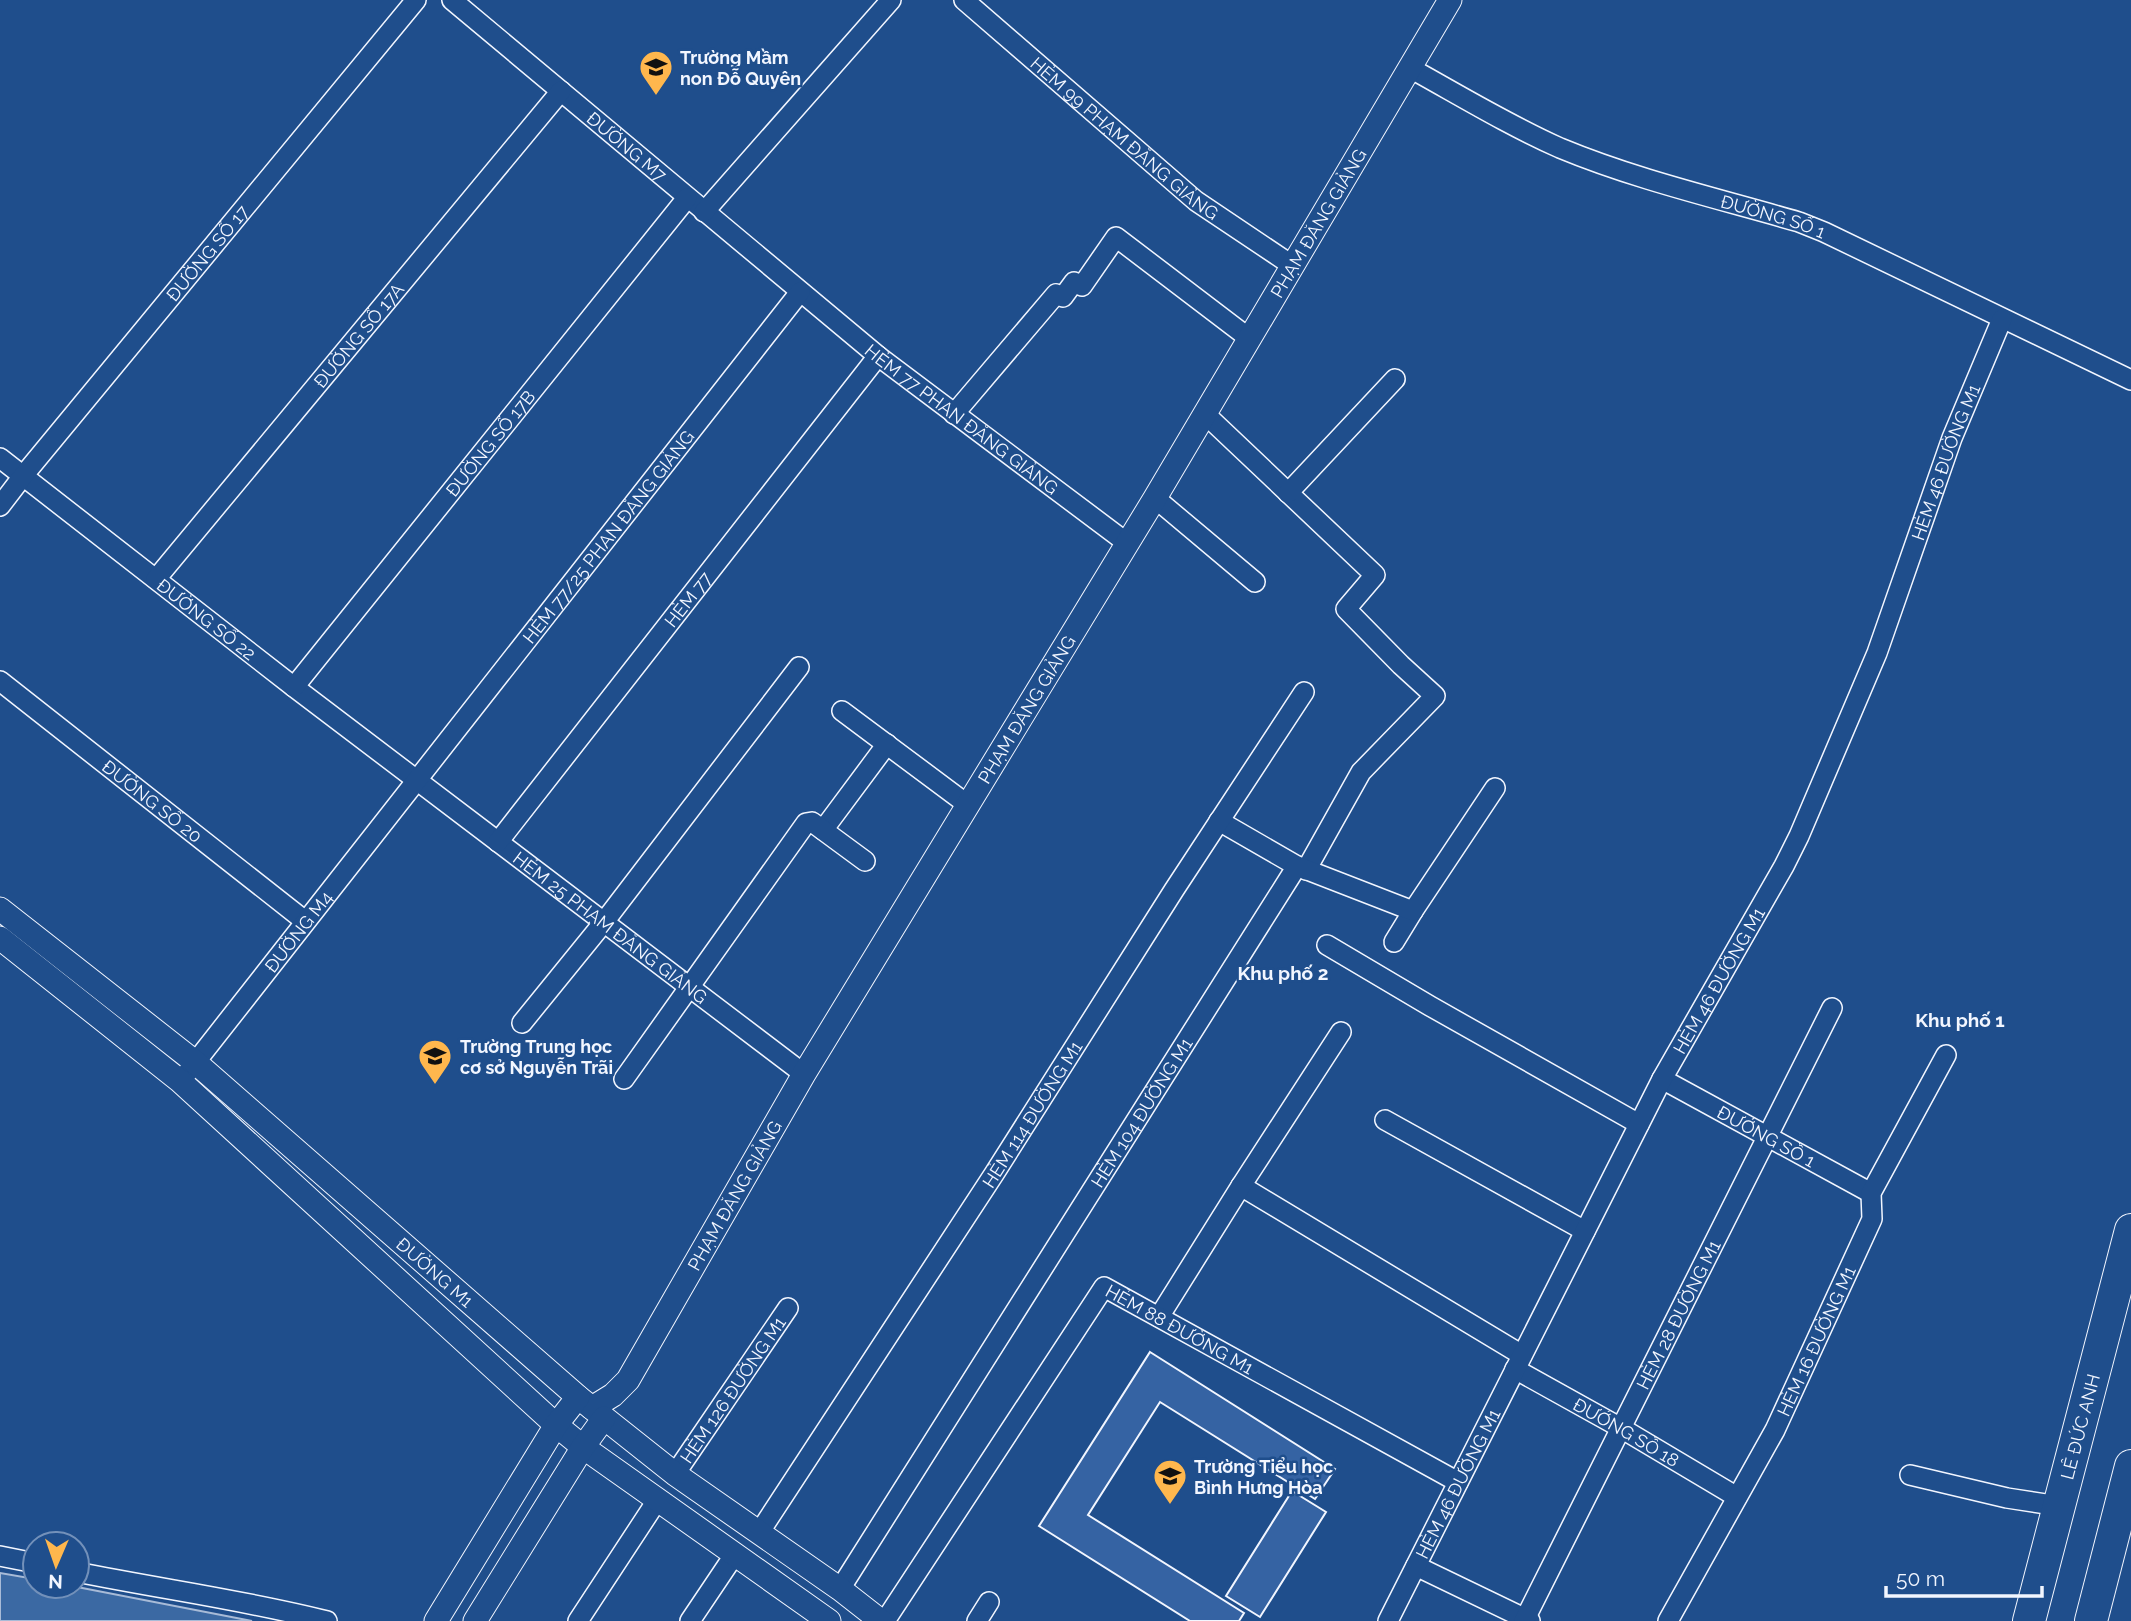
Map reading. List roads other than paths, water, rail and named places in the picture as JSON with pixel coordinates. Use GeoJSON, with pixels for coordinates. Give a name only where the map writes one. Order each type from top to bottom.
{"type":"FeatureCollection","features":[{"type":"Feature","properties":{"kind":"highway","name":"LÊ ĐỨC ANH"},"geometry":{"type":"LineString","coordinates":[[2029,1621],[2131,1230]]}},
{"type":"Feature","properties":{"kind":"highway","name":"LÊ ĐỨC ANH"},"geometry":{"type":"LineString","coordinates":[[2049,1621],[2131,1296]]}},
{"type":"Feature","properties":{"kind":"highway"},"geometry":{"type":"LineString","coordinates":[[2091,1621],[2131,1466]]}},
{"type":"Feature","properties":{"kind":"highway"},"geometry":{"type":"LineString","coordinates":[[2109,1621],[2131,1531]]}},
{"type":"Feature","properties":{"kind":"street","name":"ĐƯỜNG SỐ 17"},"geometry":{"type":"LineString","coordinates":[[0,506],[416,0]]}},
{"type":"Feature","properties":{"kind":"street","name":"ĐƯỜNG M7"},"geometry":{"type":"LineString","coordinates":[[452,0],[800,292]]}},
{"type":"Feature","properties":{"kind":"street"},"geometry":{"type":"LineString","coordinates":[[704,212],[891,0]]}},
{"type":"Feature","properties":{"kind":"street","name":"HẺM 99 PHẠM ĐĂNG GIẢNG"},"geometry":{"type":"LineString","coordinates":[[964,0],[1196,201],[1293,266]]}},
{"type":"Feature","properties":{"kind":"street","name":"PHẠM ĐĂNG GIẢNG"},"geometry":{"type":"LineString","coordinates":[[436,1621],[556,1425],[613,1395],[628,1381],[804,1074],[1156,498],[1450,0]]}},
{"type":"Feature","properties":{"kind":"street","name":"ĐƯỜNG SỐ 1"},"geometry":{"type":"LineString","coordinates":[[1410,68],[1525,132],[1561,148],[1633,174],[1799,222],[1824,232],[2131,380]]}},
{"type":"Feature","properties":{"kind":"street","name":"ĐƯỜNG SỐ 17A"},"geometry":{"type":"LineString","coordinates":[[156,579],[561,91]]}},
{"type":"Feature","properties":{"kind":"street","name":"ĐƯỜNG SỐ 17B"},"geometry":{"type":"LineString","coordinates":[[294,687],[687,198]]}},
{"type":"Feature","properties":{"kind":"street"},"geometry":{"type":"LineString","coordinates":[[954,414],[1056,294],[1063,297],[1074,282],[1082,286],[1116,237],[1250,339]]}},
{"type":"Feature","properties":{"kind":"street","name":"HẺM 77 PHAN ĐĂNG GIẢNG"},"geometry":{"type":"LineString","coordinates":[[800,292],[878,356],[1127,543]]}},
{"type":"Feature","properties":{"kind":"street","name":"HẺM 77/25 PHAN ĐĂNG GIẢNG"},"geometry":{"type":"LineString","coordinates":[[416,780],[800,292]]}},
{"type":"Feature","properties":{"kind":"street","name":"HẺM 46 ĐƯỜNG M1"},"geometry":{"type":"LineString","coordinates":[[1388,1621],[1662,1079],[1784,866],[1877,653],[1952,438],[2003,319]]}},
{"type":"Feature","properties":{"kind":"street","name":"HẺM 77"},"geometry":{"type":"LineString","coordinates":[[498,842],[878,356]]}},
{"type":"Feature","properties":{"kind":"street"},"geometry":{"type":"LineString","coordinates":[[1205,414],[1288,493],[1395,379]]}},
{"type":"Feature","properties":{"kind":"street","name":"ĐƯỜNG SỐ 22"},"geometry":{"type":"LineString","coordinates":[[0,458],[416,780]]}},
{"type":"Feature","properties":{"kind":"street","name":"HẺM 104 ĐƯỜNG M1"},"geometry":{"type":"LineString","coordinates":[[840,1589],[1361,772],[1435,696],[1346,609],[1375,575],[1288,493]]}},
{"type":"Feature","properties":{"kind":"street"},"geometry":{"type":"LineString","coordinates":[[1156,498],[1255,582]]}},
{"type":"Feature","properties":{"kind":"street"},"geometry":{"type":"LineString","coordinates":[[522,1023],[604,922],[799,667]]}},
{"type":"Feature","properties":{"kind":"street","name":"ĐƯỜNG SỐ 20"},"geometry":{"type":"LineString","coordinates":[[0,681],[305,921]]}},
{"type":"Feature","properties":{"kind":"street","name":"HẺM 114 ĐƯỜNG M1"},"geometry":{"type":"LineString","coordinates":[[759,1533],[1304,692]]}},
{"type":"Feature","properties":{"kind":"street"},"geometry":{"type":"LineString","coordinates":[[842,711],[968,805]]}},
{"type":"Feature","properties":{"kind":"street"},"geometry":{"type":"LineString","coordinates":[[823,830],[887,744]]}},
{"type":"Feature","properties":{"kind":"street","name":"HẺM 25 PHẠM ĐĂNG GIẢNG"},"geometry":{"type":"LineString","coordinates":[[416,780],[804,1074]]}},
{"type":"Feature","properties":{"kind":"street","name":"ĐƯỜNG M4"},"geometry":{"type":"LineString","coordinates":[[180,1081],[416,780]]}},
{"type":"Feature","properties":{"kind":"street"},"geometry":{"type":"LineString","coordinates":[[1394,942],[1495,788]]}},
{"type":"Feature","properties":{"kind":"street"},"geometry":{"type":"LineString","coordinates":[[1219,821],[1302,868],[1413,911]]}},
{"type":"Feature","properties":{"kind":"street"},"geometry":{"type":"LineString","coordinates":[[624,1079],[806,823],[812,822],[865,861]]}},
{"type":"Feature","properties":{"kind":"street","name":"ĐƯỜNG M1"},"geometry":{"type":"LineString","coordinates":[[0,909],[195,1062],[591,1408],[676,1474],[883,1621]]}},
{"type":"Feature","properties":{"kind":"street","name":"ĐƯỜNG M1"},"geometry":{"type":"LineString","coordinates":[[0,938],[180,1081],[556,1425],[583,1447],[829,1621]]}},
{"type":"Feature","properties":{"kind":"street"},"geometry":{"type":"LineString","coordinates":[[1327,945],[1639,1124]]}},
{"type":"Feature","properties":{"kind":"street","name":"HẺM 28 ĐƯỜNG M1"},"geometry":{"type":"LineString","coordinates":[[1527,1620],[1832,1008]]}},
{"type":"Feature","properties":{"kind":"street"},"geometry":{"type":"LineString","coordinates":[[1159,1317],[1341,1032]]}},
{"type":"Feature","properties":{"kind":"street","name":"HẺM 16 ĐƯỜNG M1"},"geometry":{"type":"LineString","coordinates":[[1668,1621],[1775,1430],[1872,1219],[1871,1193],[1945,1055]]}},
{"type":"Feature","properties":{"kind":"street","name":"ĐƯỚNG SỒ 1"},"geometry":{"type":"LineString","coordinates":[[1662,1079],[1871,1193]]}},
{"type":"Feature","properties":{"kind":"street"},"geometry":{"type":"LineString","coordinates":[[1385,1119],[1585,1231]]}},
{"type":"Feature","properties":{"kind":"street","name":"ĐƯỚNG SỒ 18"},"geometry":{"type":"LineString","coordinates":[[1241,1186],[1621,1428],[1737,1497]]}},
{"type":"Feature","properties":{"kind":"street","name":"HẺM 88 ĐƯỜNG M1"},"geometry":{"type":"LineString","coordinates":[[883,1621],[1104,1287],[1458,1482]]}},
{"type":"Feature","properties":{"kind":"street","name":"HẺM 126 ĐƯỜNG M1"},"geometry":{"type":"LineString","coordinates":[[676,1474],[788,1308]]}},
{"type":"Feature","properties":{"kind":"street","name":"PHẠM ĐĂNG GIẢNG"},"geometry":{"type":"LineString","coordinates":[[475,1621],[583,1447],[591,1408]]}},
{"type":"Feature","properties":{"kind":"street"},"geometry":{"type":"LineString","coordinates":[[1910,1475],[2007,1498],[2059,1506]]}},
{"type":"Feature","properties":{"kind":"street"},"geometry":{"type":"LineString","coordinates":[[578,1621],[658,1499]]}},
{"type":"Feature","properties":{"kind":"street"},"geometry":{"type":"LineString","coordinates":[[690,1621],[735,1554]]}},
{"type":"Feature","properties":{"kind":"street"},"geometry":{"type":"LineString","coordinates":[[0,1556],[21,1560]]}},
{"type":"Feature","properties":{"kind":"street"},"geometry":{"type":"LineString","coordinates":[[1416,1566],[1527,1620]]}},
{"type":"Feature","properties":{"kind":"street"},"geometry":{"type":"LineString","coordinates":[[91,1575],[279,1609],[327,1621]]}},
{"type":"Feature","properties":{"kind":"street"},"geometry":{"type":"LineString","coordinates":[[978,1621],[989,1602]]}},
{"type":"Feature","properties":{"kind":"water"},"geometry":{"type":"Polygon","coordinates":[[[0,1573],[21,1577],[21,1600],[91,1600],[91,1590],[252,1621],[0,1621],[0,1573]]]}},
{"type":"Feature","properties":{"kind":"place","name":"Trường Mầm non Đỗ Quyên"},"geometry":{"type":"Point","coordinates":[656,97]}},
{"type":"Feature","properties":{"kind":"place","name":"Trường Trung học cơ sở Nguyễn Trãi"},"geometry":{"type":"Point","coordinates":[435,1086]}},
{"type":"Feature","properties":{"kind":"place","name":"Trường Tiểu học Bình Hưng Hòa"},"geometry":{"type":"Point","coordinates":[1170,1506]}},
{"type":"Feature","properties":{"kind":"district","name":"Khu phố 2"},"geometry":{"type":"Point","coordinates":[1283,973]}},
{"type":"Feature","properties":{"kind":"district","name":"Khu phố 1"},"geometry":{"type":"Point","coordinates":[1960,1020]}}]}
